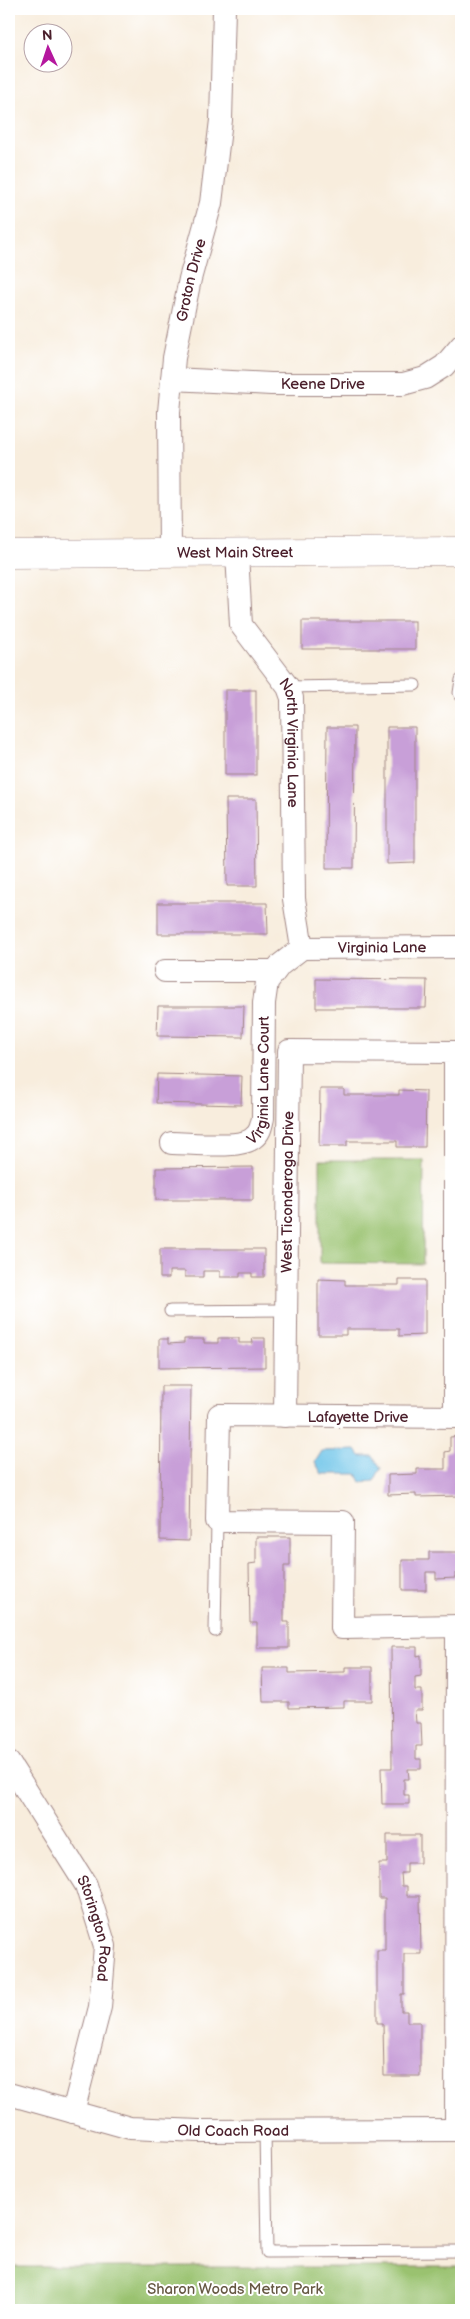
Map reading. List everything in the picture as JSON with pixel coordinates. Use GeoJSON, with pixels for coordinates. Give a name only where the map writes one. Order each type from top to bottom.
{"type":"FeatureCollection","features":[{"type":"Feature","properties":{"kind":"main road","name":"West Main Street"},"geometry":{"type":"LineString","coordinates":[[9,554],[237,554],[461,551]]}},
{"type":"Feature","properties":{"kind":"street","name":"Groton Drive"},"geometry":{"type":"LineString","coordinates":[[170,553],[169,430],[174,358],[190,279],[211,203],[222,120],[224,9]]}},
{"type":"Feature","properties":{"kind":"street","name":"Keene Drive"},"geometry":{"type":"LineString","coordinates":[[172,379],[270,384],[403,384],[425,378],[444,366],[461,346]]}},
{"type":"Feature","properties":{"kind":"street","name":"North Virginia Lane"},"geometry":{"type":"LineString","coordinates":[[237,554],[241,625],[288,687],[292,698],[294,899],[302,948]]}},
{"type":"Feature","properties":{"kind":"street","name":"Virginia Lane"},"geometry":{"type":"LineString","coordinates":[[302,948],[461,948]]}},
{"type":"Feature","properties":{"kind":"street","name":"Virginia Lane Court"},"geometry":{"type":"LineString","coordinates":[[172,1143],[239,1143],[252,1140],[260,1131],[263,1118],[264,1003],[267,982],[275,971],[302,948]]}},
{"type":"Feature","properties":{"kind":"street"},"geometry":{"type":"LineString","coordinates":[[165,971],[275,971]]}},
{"type":"Feature","properties":{"kind":"street","name":"West Ticonderoga Drive"},"geometry":{"type":"LineString","coordinates":[[285,1416],[289,1051],[455,1052],[458,1303]]}},
{"type":"Feature","properties":{"kind":"street"},"geometry":{"type":"LineString","coordinates":[[458,1303],[458,1417]]}},
{"type":"Feature","properties":{"kind":"street","name":"Lafayette Drive"},"geometry":{"type":"LineString","coordinates":[[217,1521],[219,1415],[458,1417]]}},
{"type":"Feature","properties":{"kind":"street"},"geometry":{"type":"LineString","coordinates":[[217,1521],[343,1522],[342,1628],[459,1626],[458,2130]]}},
{"type":"Feature","properties":{"kind":"street","name":"Storington Road"},"geometry":{"type":"LineString","coordinates":[[9,1763],[86,1885],[104,1946],[100,2007],[73,2112]]}},
{"type":"Feature","properties":{"kind":"street","name":"Old Coach Road"},"geometry":{"type":"LineString","coordinates":[[9,2094],[130,2128],[265,2131],[458,2130]]}},
{"type":"Feature","properties":{"kind":"lane"},"geometry":{"type":"LineString","coordinates":[[461,680],[459,693],[461,696]]}},
{"type":"Feature","properties":{"kind":"lane"},"geometry":{"type":"LineString","coordinates":[[288,687],[415,685]]}},
{"type":"Feature","properties":{"kind":"lane"},"geometry":{"type":"LineString","coordinates":[[170,1311],[286,1310]]}},
{"type":"Feature","properties":{"kind":"lane"},"geometry":{"type":"LineString","coordinates":[[215,1631],[217,1521]]}},
{"type":"Feature","properties":{"kind":"lane"},"geometry":{"type":"LineString","coordinates":[[265,2131],[267,2252],[461,2251]]}},
{"type":"Feature","properties":{"kind":"green space"},"geometry":{"type":"Polygon","coordinates":[[[320,1160],[424,1160],[423,1264],[320,1263],[320,1160]]]}},
{"type":"Feature","properties":{"kind":"green space","name":"Sharon Woods Metro Park"},"geometry":{"type":"Polygon","coordinates":[[[9,2267],[461,2267],[461,2310],[9,2310],[9,2267]]]}},
{"type":"Feature","properties":{"kind":"water"},"geometry":{"type":"Polygon","coordinates":[[[356,1450],[360,1456],[373,1456],[381,1468],[374,1481],[361,1482],[357,1474],[322,1474],[315,1462],[322,1451],[356,1450]]]}},
{"type":"Feature","properties":{"kind":"building"},"geometry":{"type":"Polygon","coordinates":[[[302,621],[415,621],[415,649],[302,649],[302,621]]]}},
{"type":"Feature","properties":{"kind":"building"},"geometry":{"type":"Polygon","coordinates":[[[225,690],[256,690],[256,775],[225,775],[225,690]]]}},
{"type":"Feature","properties":{"kind":"building"},"geometry":{"type":"Polygon","coordinates":[[[327,727],[355,727],[354,868],[326,868],[327,727]]]}},
{"type":"Feature","properties":{"kind":"building"},"geometry":{"type":"Polygon","coordinates":[[[387,727],[415,727],[415,863],[387,864],[387,727]]]}},
{"type":"Feature","properties":{"kind":"building"},"geometry":{"type":"Polygon","coordinates":[[[226,799],[256,799],[257,886],[227,886],[226,799]]]}},
{"type":"Feature","properties":{"kind":"building"},"geometry":{"type":"Polygon","coordinates":[[[158,903],[267,903],[268,934],[158,934],[158,903]]]}},
{"type":"Feature","properties":{"kind":"building"},"geometry":{"type":"Polygon","coordinates":[[[316,979],[427,980],[426,1008],[316,1008],[316,979]]]}},
{"type":"Feature","properties":{"kind":"building"},"geometry":{"type":"Polygon","coordinates":[[[158,1006],[244,1006],[243,1037],[157,1036],[158,1006]]]}},
{"type":"Feature","properties":{"kind":"building"},"geometry":{"type":"Polygon","coordinates":[[[157,1074],[242,1076],[241,1105],[156,1103],[157,1074]]]}},
{"type":"Feature","properties":{"kind":"building"},"geometry":{"type":"Polygon","coordinates":[[[320,1089],[344,1089],[344,1095],[399,1095],[399,1090],[426,1091],[425,1147],[397,1147],[397,1141],[347,1141],[347,1146],[319,1146],[320,1089]]]}},
{"type":"Feature","properties":{"kind":"building"},"geometry":{"type":"Polygon","coordinates":[[[253,1167],[253,1200],[156,1200],[156,1168],[253,1167]]]}},
{"type":"Feature","properties":{"kind":"building"},"geometry":{"type":"Polygon","coordinates":[[[160,1249],[264,1249],[264,1277],[252,1277],[252,1273],[240,1273],[240,1277],[220,1277],[220,1271],[203,1271],[203,1277],[185,1277],[185,1271],[169,1271],[169,1278],[160,1278],[160,1249]]]}},
{"type":"Feature","properties":{"kind":"building"},"geometry":{"type":"Polygon","coordinates":[[[318,1279],[345,1280],[345,1285],[399,1285],[399,1280],[425,1280],[425,1335],[399,1336],[399,1329],[346,1329],[346,1335],[318,1335],[318,1279]]]}},
{"type":"Feature","properties":{"kind":"building"},"geometry":{"type":"Polygon","coordinates":[[[218,1338],[239,1338],[239,1343],[253,1343],[252,1338],[265,1338],[265,1367],[159,1368],[159,1339],[168,1339],[168,1344],[184,1343],[184,1339],[204,1339],[204,1343],[218,1343],[218,1338]]]}},
{"type":"Feature","properties":{"kind":"building"},"geometry":{"type":"Polygon","coordinates":[[[161,1386],[191,1386],[189,1541],[160,1540],[161,1386]]]}},
{"type":"Feature","properties":{"kind":"building"},"geometry":{"type":"Polygon","coordinates":[[[461,1436],[461,1496],[416,1497],[416,1494],[388,1495],[388,1475],[417,1474],[417,1469],[445,1469],[445,1452],[450,1451],[450,1437],[461,1436]]]}},
{"type":"Feature","properties":{"kind":"building"},"geometry":{"type":"Polygon","coordinates":[[[256,1537],[290,1537],[290,1566],[284,1566],[284,1622],[289,1622],[289,1648],[257,1648],[257,1623],[250,1623],[249,1564],[256,1563],[256,1537]]]}},
{"type":"Feature","properties":{"kind":"building"},"geometry":{"type":"Polygon","coordinates":[[[429,1552],[461,1552],[461,1574],[455,1574],[455,1578],[436,1579],[436,1572],[426,1572],[426,1590],[402,1590],[402,1560],[429,1560],[429,1552]]]}},
{"type":"Feature","properties":{"kind":"building"},"geometry":{"type":"Polygon","coordinates":[[[391,1647],[417,1647],[417,1656],[421,1655],[421,1676],[415,1677],[415,1690],[422,1690],[422,1710],[415,1710],[416,1723],[421,1723],[422,1746],[416,1746],[416,1759],[421,1759],[421,1769],[408,1769],[409,1779],[404,1779],[404,1795],[409,1795],[409,1804],[382,1804],[381,1768],[392,1768],[391,1647]]]}},
{"type":"Feature","properties":{"kind":"building"},"geometry":{"type":"Polygon","coordinates":[[[345,1667],[372,1667],[372,1701],[344,1701],[344,1707],[289,1708],[289,1702],[263,1702],[262,1668],[289,1668],[289,1673],[345,1672],[345,1667]]]}},
{"type":"Feature","properties":{"kind":"building"},"geometry":{"type":"Polygon","coordinates":[[[387,1835],[420,1835],[420,1863],[407,1863],[407,1873],[401,1873],[402,1886],[407,1886],[407,1896],[420,1896],[421,1954],[404,1954],[404,1994],[401,1994],[401,2011],[407,2011],[407,2022],[420,2022],[420,2076],[384,2076],[383,2023],[377,2023],[377,1950],[385,1950],[385,1898],[379,1898],[379,1863],[387,1863],[387,1835]]]}}]}
